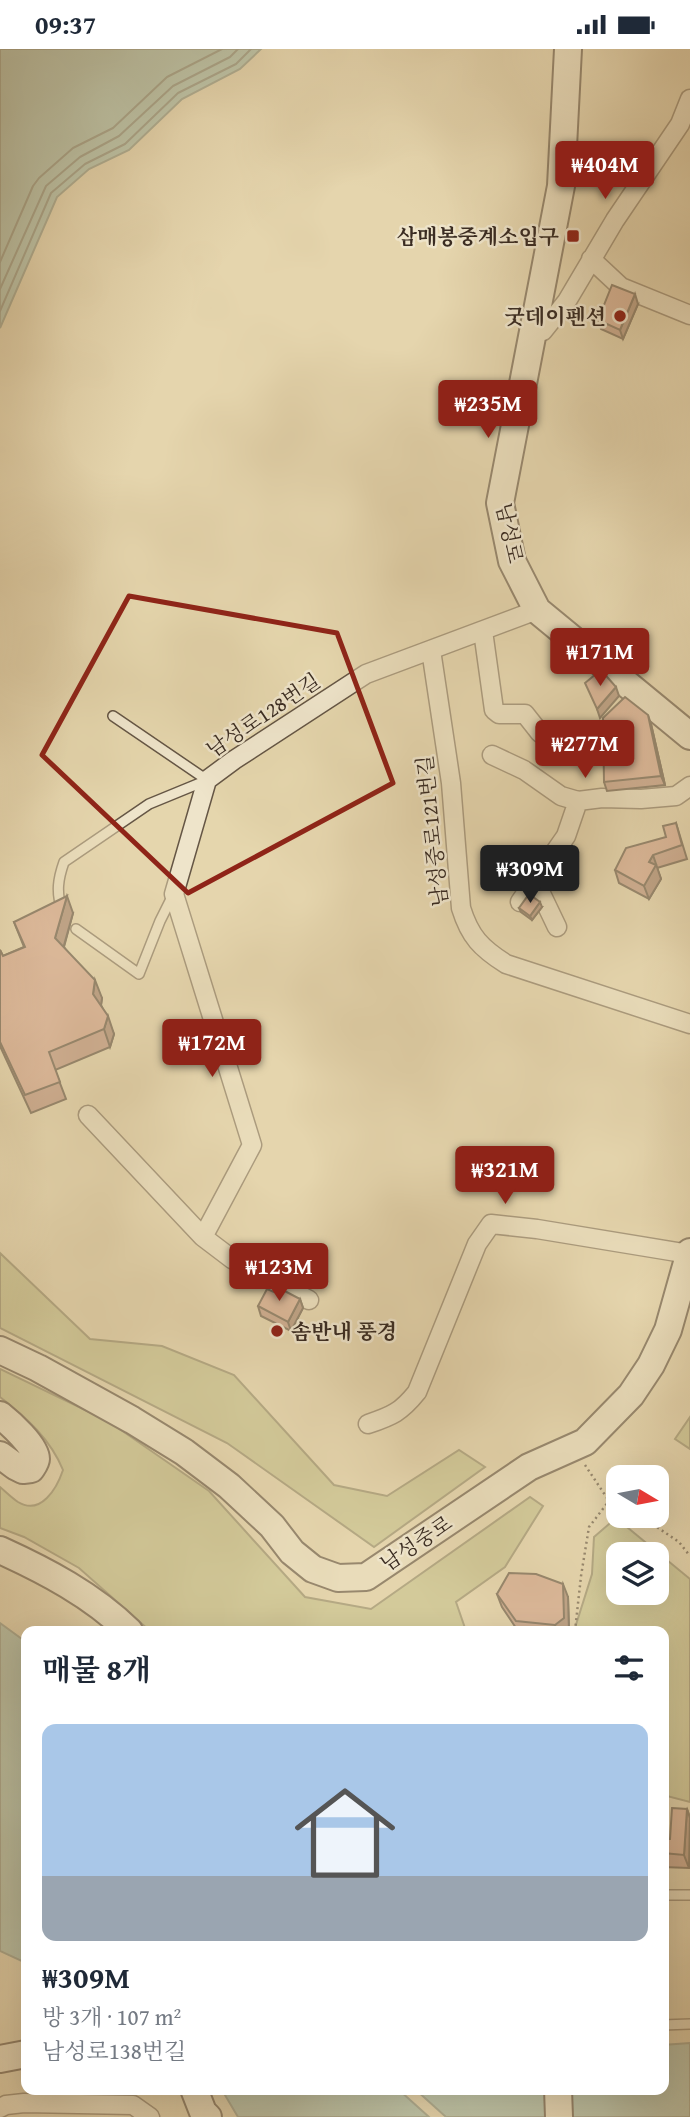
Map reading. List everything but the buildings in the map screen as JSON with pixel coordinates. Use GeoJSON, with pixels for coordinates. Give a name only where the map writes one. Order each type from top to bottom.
{"type":"FeatureCollection","features":[{"type":"Feature","properties":{"kind":"street","name":"남성로"},"geometry":{"type":"LineString","coordinates":[[568,49],[561,186],[500,503],[512,561],[537,610],[690,736]]}},
{"type":"Feature","properties":{"kind":"street"},"geometry":{"type":"LineString","coordinates":[[534,329],[543,331],[568,302],[592,259],[680,124],[690,99]]}},
{"type":"Feature","properties":{"kind":"street"},"geometry":{"type":"LineString","coordinates":[[592,259],[621,286],[690,315]]}},
{"type":"Feature","properties":{"kind":"street","name":"남성로128번길"},"geometry":{"type":"LineString","coordinates":[[174,894],[207,780],[366,674],[537,610]]}},
{"type":"Feature","properties":{"kind":"street"},"geometry":{"type":"LineString","coordinates":[[483,631],[494,710],[499,714],[525,714],[540,733]]}},
{"type":"Feature","properties":{"kind":"street","name":"남성중로121번길"},"geometry":{"type":"LineString","coordinates":[[431,650],[451,783],[461,908],[466,925],[473,936],[480,946],[506,964],[690,1024]]}},
{"type":"Feature","properties":{"kind":"street"},"geometry":{"type":"LineString","coordinates":[[492,755],[524,770],[561,796],[578,801],[676,796],[690,786]]}},
{"type":"Feature","properties":{"kind":"street"},"geometry":{"type":"LineString","coordinates":[[520,902],[566,836],[578,801]]}},
{"type":"Feature","properties":{"kind":"street"},"geometry":{"type":"LineString","coordinates":[[536,881],[557,927]]}},
{"type":"Feature","properties":{"kind":"street"},"geometry":{"type":"LineString","coordinates":[[174,894],[252,1145],[203,1237]]}},
{"type":"Feature","properties":{"kind":"street"},"geometry":{"type":"LineString","coordinates":[[88,1115],[203,1237],[232,1259],[309,1300]]}},
{"type":"Feature","properties":{"kind":"street","name":"남성중로"},"geometry":{"type":"LineString","coordinates":[[0,1350],[132,1420],[184,1452],[229,1486],[272,1526],[292,1552],[313,1569],[338,1578],[366,1577],[528,1467],[585,1442],[631,1395],[650,1365],[668,1330],[690,1253],[491,1224],[477,1244],[417,1392],[405,1407],[393,1416],[369,1424]]}},
{"type":"Feature","properties":{"kind":"street"},"geometry":{"type":"LineString","coordinates":[[0,1415],[28,1443],[36,1455],[36,1462],[31,1469],[23,1470],[0,1455]]}},
{"type":"Feature","properties":{"kind":"street"},"geometry":{"type":"LineString","coordinates":[[0,1550],[37,1567],[90,1599],[123,1626]]}},
{"type":"Feature","properties":{"kind":"street"},"geometry":{"type":"LineString","coordinates":[[0,2059],[21,2055]]}},
{"type":"Feature","properties":{"kind":"street"},"geometry":{"type":"LineString","coordinates":[[196,2095],[208,2117]]}},
{"type":"Feature","properties":{"kind":"street"},"geometry":{"type":"LineString","coordinates":[[558,2095],[559,2117]]}},
{"type":"Feature","properties":{"kind":"street"},"geometry":{"type":"LineString","coordinates":[[0,2108],[24,2103],[134,2105],[150,2117]]}},
{"type":"Feature","properties":{"kind":"lane"},"geometry":{"type":"LineString","coordinates":[[113,716],[207,780]]}},
{"type":"Feature","properties":{"kind":"lane"},"geometry":{"type":"LineString","coordinates":[[62,911],[57,887],[64,862],[149,804],[207,780]]}},
{"type":"Feature","properties":{"kind":"lane"},"geometry":{"type":"LineString","coordinates":[[76,929],[139,974],[174,894]]}},
{"type":"Feature","properties":{"kind":"lane"},"geometry":{"type":"LineString","coordinates":[[669,1895],[690,1895]]}},
{"type":"Feature","properties":{"kind":"lane"},"geometry":{"type":"LineString","coordinates":[[669,2025],[690,2024]]}},
{"type":"Feature","properties":{"kind":"path"},"geometry":{"type":"LineString","coordinates":[[583,1461],[606,1496]]}},
{"type":"Feature","properties":{"kind":"path"},"geometry":{"type":"LineString","coordinates":[[576,1626],[589,1527],[606,1505]]}},
{"type":"Feature","properties":{"kind":"path"},"geometry":{"type":"LineString","coordinates":[[658,1528],[679,1542],[690,1556]]}},
{"type":"Feature","properties":{"kind":"highlighted area"},"geometry":{"type":"Polygon","coordinates":[[[129,596],[337,633],[393,783],[188,893],[42,755],[129,596]]]}},
{"type":"Feature","properties":{"kind":"green space"},"geometry":{"type":"Polygon","coordinates":[[[0,1253],[90,1339],[162,1346],[234,1375],[334,1485],[387,1496],[459,1450],[485,1467],[374,1547],[227,1443],[0,1328],[0,1253]]]}},
{"type":"Feature","properties":{"kind":"green space"},"geometry":{"type":"Polygon","coordinates":[[[0,1369],[108,1421],[209,1491],[305,1597],[371,1609],[530,1497],[543,1506],[505,1567],[456,1602],[464,1626],[144,1626],[79,1568],[24,1537],[0,1528],[0,1487],[18,1502],[34,1505],[41,1503],[52,1492],[63,1470],[52,1449],[37,1430],[0,1397],[0,1369]]]}},
{"type":"Feature","properties":{"kind":"green space"},"geometry":{"type":"Polygon","coordinates":[[[690,1417],[690,1449],[675,1439],[690,1417]]]}},
{"type":"Feature","properties":{"kind":"green space"},"geometry":{"type":"Polygon","coordinates":[[[606,1527],[628,1528],[645,1542],[606,1542],[606,1605],[669,1605],[669,1562],[690,1579],[690,1802],[669,1797],[669,1626],[576,1626],[592,1574],[594,1537],[606,1527]]]}},
{"type":"Feature","properties":{"kind":"water"},"geometry":{"type":"Polygon","coordinates":[[[0,49],[261,49],[240,69],[182,99],[129,150],[89,169],[57,197],[0,328],[0,49]]]}},
{"type":"Feature","properties":{"kind":"water"},"geometry":{"type":"Polygon","coordinates":[[[0,1623],[21,1638],[21,1961],[0,1951],[0,1623]]]}},
{"type":"Feature","properties":{"kind":"water"},"geometry":{"type":"Polygon","coordinates":[[[690,2043],[690,2117],[446,2117],[422,2095],[669,2095],[669,2045],[690,2043]]]}},
{"type":"Feature","properties":{"kind":"water"},"geometry":{"type":"Polygon","coordinates":[[[225,2095],[405,2095],[429,2117],[238,2117],[225,2095]]]}},
{"type":"Feature","properties":{"kind":"place","name":"삼매봉중계소입구"},"geometry":{"type":"Point","coordinates":[573,236]}},
{"type":"Feature","properties":{"kind":"place","name":"굿데이펜션"},"geometry":{"type":"Point","coordinates":[620,316]}},
{"type":"Feature","properties":{"kind":"place","name":"솜반내 풍경"},"geometry":{"type":"Point","coordinates":[277,1331]}}]}
